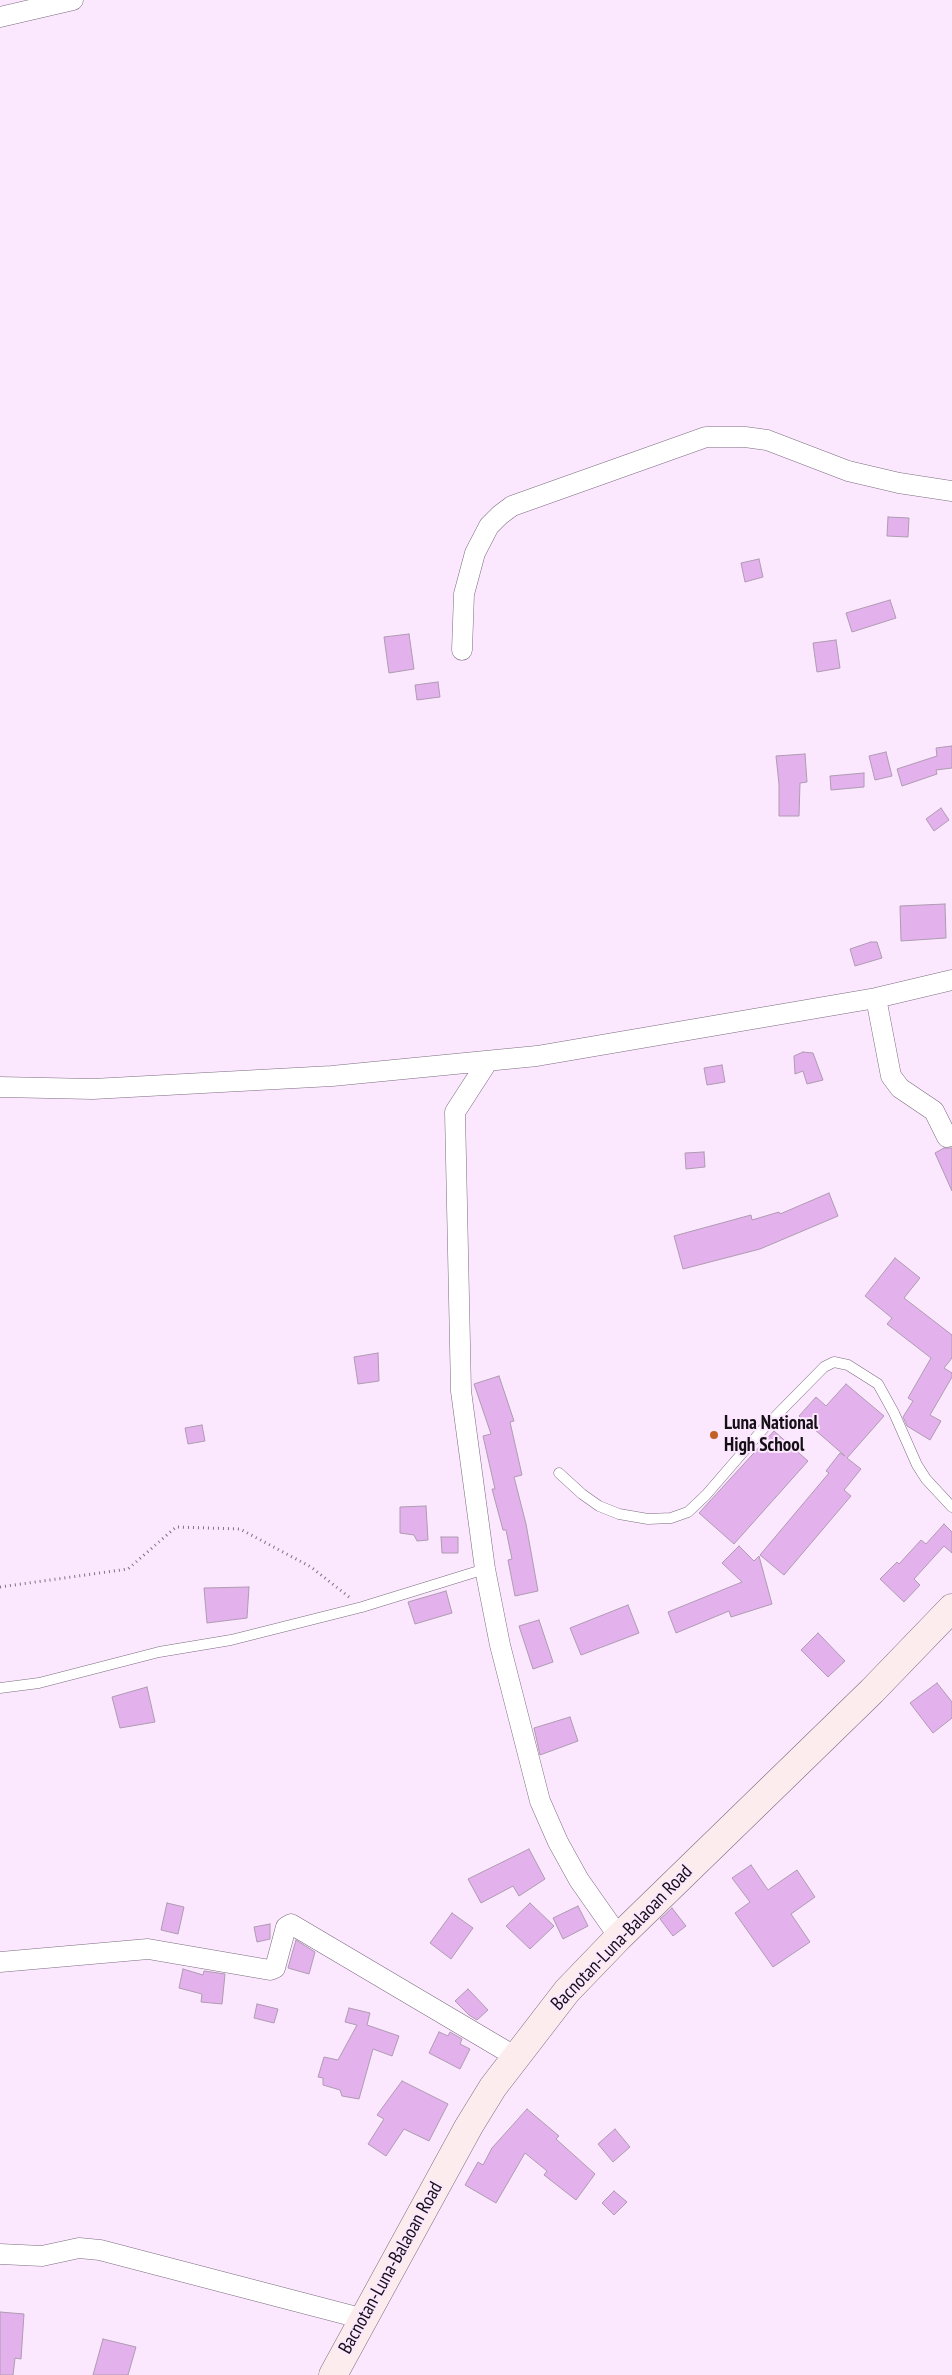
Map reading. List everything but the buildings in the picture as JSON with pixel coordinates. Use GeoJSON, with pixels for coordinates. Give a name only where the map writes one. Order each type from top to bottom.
{"type":"FeatureCollection","features":[{"type":"Feature","properties":{"kind":"main road","name":"Bacnotan-Luna-Balaoan Road"},"geometry":{"type":"LineString","coordinates":[[333,2375],[469,2126],[493,2087],[567,1991],[619,1937],[872,1691],[952,1608]]}},
{"type":"Feature","properties":{"kind":"street"},"geometry":{"type":"LineString","coordinates":[[0,17],[73,0]]}},
{"type":"Feature","properties":{"kind":"street"},"geometry":{"type":"LineString","coordinates":[[462,650],[464,594],[475,553],[489,526],[500,515],[512,506],[706,437],[745,437],[767,440],[848,471],[899,483],[952,491]]}},
{"type":"Feature","properties":{"kind":"street"},"geometry":{"type":"LineString","coordinates":[[0,1087],[93,1088],[322,1076],[537,1056],[876,998],[952,980]]}},
{"type":"Feature","properties":{"kind":"street"},"geometry":{"type":"LineString","coordinates":[[876,998],[891,1076],[900,1088],[934,1111],[947,1137]]}},
{"type":"Feature","properties":{"kind":"street"},"geometry":{"type":"LineString","coordinates":[[488,1061],[455,1112],[461,1392],[485,1569],[500,1645],[540,1801],[558,1842],[579,1880],[619,1937]]}},
{"type":"Feature","properties":{"kind":"street"},"geometry":{"type":"LineString","coordinates":[[0,1962],[148,1949],[270,1970],[275,1968],[286,1927],[290,1924],[516,2057]]}},
{"type":"Feature","properties":{"kind":"street"},"geometry":{"type":"LineString","coordinates":[[0,2254],[42,2256],[79,2248],[100,2250],[364,2319]]}},
{"type":"Feature","properties":{"kind":"lane"},"geometry":{"type":"LineString","coordinates":[[559,1473],[582,1494],[619,1514],[648,1519],[671,1518],[688,1512],[706,1495],[763,1429],[824,1367],[834,1362],[848,1365],[878,1384],[894,1413],[917,1465],[926,1479],[952,1507]]}},
{"type":"Feature","properties":{"kind":"lane"},"geometry":{"type":"LineString","coordinates":[[0,1688],[40,1683],[159,1652],[231,1640],[362,1607],[485,1569]]}},
{"type":"Feature","properties":{"kind":"path"},"geometry":{"type":"LineString","coordinates":[[0,1587],[128,1569],[176,1526],[240,1529],[311,1567],[362,1607]]}},
{"type":"Feature","properties":{"kind":"place","name":"Luna National High School"},"geometry":{"type":"Point","coordinates":[714,1435]}}]}
